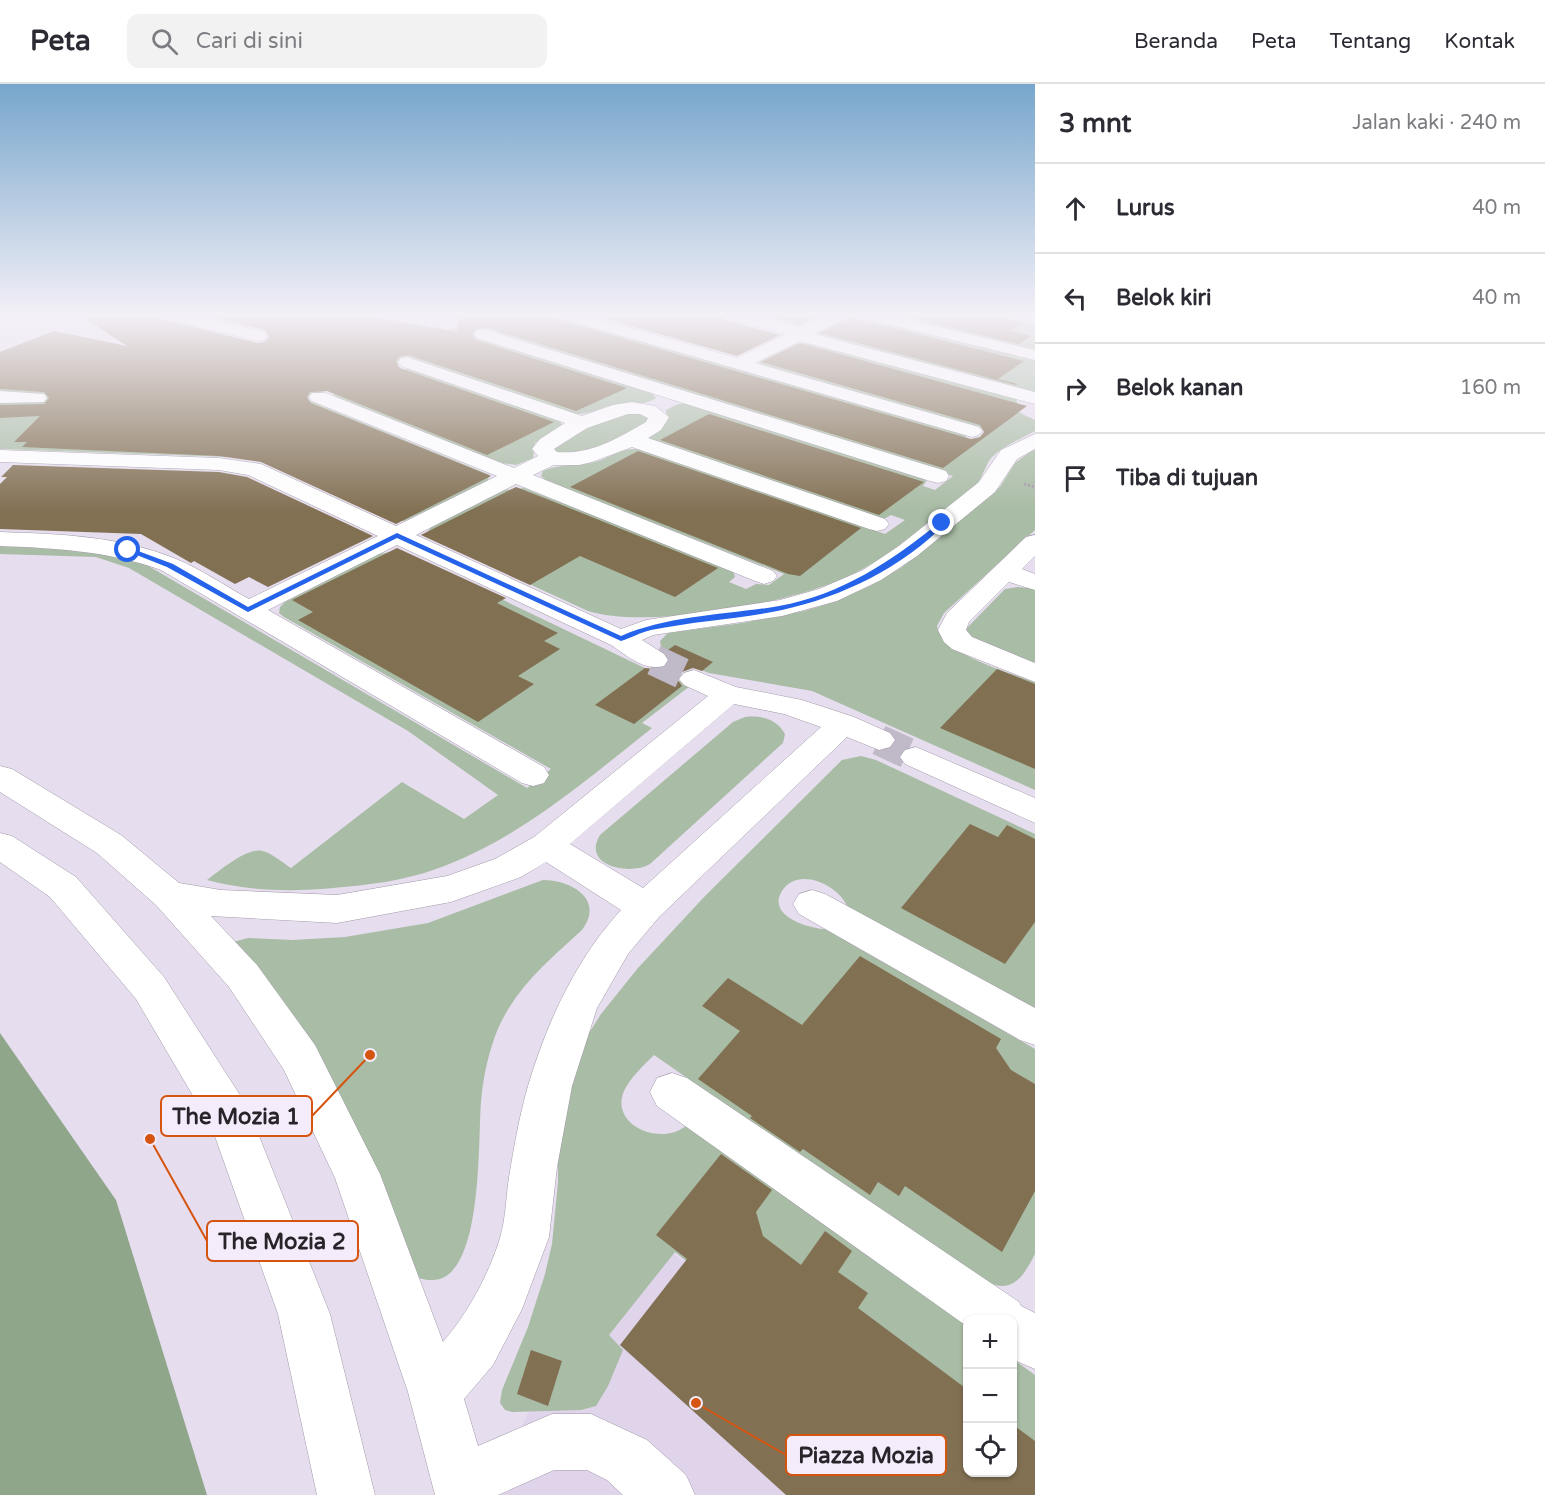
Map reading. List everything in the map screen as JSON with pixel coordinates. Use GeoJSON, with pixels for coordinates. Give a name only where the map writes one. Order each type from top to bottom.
{"type":"FeatureCollection","features":[{"type":"Feature","properties":{"kind":"street"},"geometry":{"type":"LineString","coordinates":[[459,380],[584,423]]}},
{"type":"Feature","properties":{"kind":"street"},"geometry":{"type":"LineString","coordinates":[[629,380],[938,476]]}},
{"type":"Feature","properties":{"kind":"street"},"geometry":{"type":"LineString","coordinates":[[798,380],[972,431]]}},
{"type":"Feature","properties":{"kind":"street"},"geometry":{"type":"LineString","coordinates":[[966,380],[1035,399]]}},
{"type":"Feature","properties":{"kind":"street"},"geometry":{"type":"LineString","coordinates":[[649,410],[659,417],[658,421],[630,439],[585,459],[552,458],[543,449],[545,444],[584,423],[617,409],[649,410],[677,395]]}},
{"type":"Feature","properties":{"kind":"street"},"geometry":{"type":"LineString","coordinates":[[0,397],[37,399]]}},
{"type":"Feature","properties":{"kind":"street"},"geometry":{"type":"LineString","coordinates":[[319,398],[764,576]]}},
{"type":"Feature","properties":{"kind":"street"},"geometry":{"type":"LineString","coordinates":[[1035,399],[1024,406],[1026,410],[1035,415]]}},
{"type":"Feature","properties":{"kind":"street"},"geometry":{"type":"LineString","coordinates":[[630,439],[877,524]]}},
{"type":"Feature","properties":{"kind":"street"},"geometry":{"type":"LineString","coordinates":[[621,639],[646,628],[782,608],[828,595],[872,575],[908,551],[987,487],[1009,455],[1035,440]]}},
{"type":"Feature","properties":{"kind":"street"},"geometry":{"type":"LineString","coordinates":[[0,456],[242,466],[266,474],[621,639],[654,660]]}},
{"type":"Feature","properties":{"kind":"street"},"geometry":{"type":"LineString","coordinates":[[248,610],[552,458]]}},
{"type":"Feature","properties":{"kind":"street"},"geometry":{"type":"LineString","coordinates":[[0,539],[90,543],[128,550],[170,565],[533,775]]}},
{"type":"Feature","properties":{"kind":"street"},"geometry":{"type":"LineString","coordinates":[[1035,542],[957,619],[952,630],[954,636],[962,643],[1035,673]]}},
{"type":"Feature","properties":{"kind":"street"},"geometry":{"type":"LineString","coordinates":[[1005,572],[1035,582]]}},
{"type":"Feature","properties":{"kind":"street"},"geometry":{"type":"LineString","coordinates":[[435,1392],[474,1346],[504,1292],[525,1237],[534,1167],[550,1086],[578,1006],[614,943],[646,907],[861,732],[791,706],[728,694],[694,678]]}},
{"type":"Feature","properties":{"kind":"street"},"geometry":{"type":"LineString","coordinates":[[169,895],[221,904],[337,909],[451,889],[508,868],[546,846],[728,694]]}},
{"type":"Feature","properties":{"kind":"street"},"geometry":{"type":"LineString","coordinates":[[916,757],[1035,812]]}},
{"type":"Feature","properties":{"kind":"street"},"geometry":{"type":"LineString","coordinates":[[0,777],[108,844],[169,895],[243,976],[300,1058],[357,1174],[435,1392],[463,1488],[552,1442],[591,1442],[645,1483]]}},
{"type":"Feature","properties":{"kind":"street"},"geometry":{"type":"LineString","coordinates":[[0,845],[63,886],[150,988],[231,1120],[304,1314],[346,1495]]}},
{"type":"Feature","properties":{"kind":"street"},"geometry":{"type":"LineString","coordinates":[[546,846],[646,907]]}},
{"type":"Feature","properties":{"kind":"street"},"geometry":{"type":"LineString","coordinates":[[812,904],[1035,1028]]}},
{"type":"Feature","properties":{"kind":"street"},"geometry":{"type":"LineString","coordinates":[[672,1092],[994,1315]]}},
{"type":"Feature","properties":{"kind":"street"},"geometry":{"type":"LineString","coordinates":[[1017,1331],[1035,1343]]}},
{"type":"Feature","properties":{"kind":"shaded area"},"geometry":{"type":"Polygon","coordinates":[[[601,1195],[974,1495],[490,1495],[575,1311],[601,1195]]]}},
{"type":"Feature","properties":{"kind":"green space"},"geometry":{"type":"Polygon","coordinates":[[[0,380],[444,380],[560,421],[562,425],[535,443],[533,458],[516,465],[502,463],[339,400],[333,395],[340,391],[333,388],[305,399],[490,475],[487,482],[404,521],[398,521],[259,460],[0,449],[0,402],[38,403],[47,395],[0,392],[0,380]]]}},
{"type":"Feature","properties":{"kind":"green space"},"geometry":{"type":"Polygon","coordinates":[[[473,380],[613,380],[651,392],[656,398],[642,403],[618,404],[575,414],[473,380]]]}},
{"type":"Feature","properties":{"kind":"green space"},"geometry":{"type":"Polygon","coordinates":[[[643,380],[782,380],[963,432],[967,435],[964,439],[975,443],[991,431],[809,380],[949,380],[1017,398],[1018,410],[1035,420],[1035,431],[992,457],[973,488],[865,568],[826,585],[794,595],[721,611],[646,617],[614,616],[588,611],[433,540],[427,533],[431,527],[505,490],[524,488],[733,571],[735,577],[729,582],[746,589],[756,584],[769,585],[784,574],[547,481],[541,476],[543,471],[549,469],[598,461],[629,449],[645,450],[885,534],[905,520],[891,515],[884,519],[650,439],[650,435],[667,422],[666,410],[678,404],[688,404],[926,479],[923,486],[935,490],[953,476],[643,380]]]}},
{"type":"Feature","properties":{"kind":"green space"},"geometry":{"type":"Polygon","coordinates":[[[986,380],[1035,380],[1035,393],[986,380]]]}},
{"type":"Feature","properties":{"kind":"green space"},"geometry":{"type":"Polygon","coordinates":[[[621,412],[636,412],[648,420],[615,440],[586,451],[573,454],[561,453],[553,448],[558,443],[621,412]]]}},
{"type":"Feature","properties":{"kind":"green space"},"geometry":{"type":"Polygon","coordinates":[[[1035,448],[1035,530],[944,613],[937,626],[941,636],[963,654],[994,668],[1035,682],[1035,790],[812,691],[709,673],[675,660],[662,651],[660,641],[668,633],[742,623],[804,611],[834,602],[872,585],[902,567],[1000,487],[1015,463],[1035,448]]]}},
{"type":"Feature","properties":{"kind":"green space"},"geometry":{"type":"Polygon","coordinates":[[[0,546],[93,551],[145,564],[527,788],[551,769],[284,617],[279,613],[280,607],[285,602],[379,554],[396,551],[405,553],[674,682],[677,680],[690,686],[642,723],[652,728],[550,808],[523,826],[466,857],[411,877],[359,885],[285,890],[222,884],[207,880],[233,861],[256,851],[270,854],[291,868],[402,782],[464,819],[498,795],[408,731],[129,568],[96,557],[0,554],[0,546]]]}},
{"type":"Feature","properties":{"kind":"green space"},"geometry":{"type":"Polygon","coordinates":[[[1018,587],[1035,589],[1035,664],[971,638],[966,629],[1005,589],[1018,587]]]}},
{"type":"Feature","properties":{"kind":"green space"},"geometry":{"type":"Polygon","coordinates":[[[745,717],[763,718],[778,725],[785,734],[783,743],[650,864],[631,869],[610,866],[602,861],[597,854],[596,846],[600,835],[733,722],[745,717]]]}},
{"type":"Feature","properties":{"kind":"green space"},"geometry":{"type":"Polygon","coordinates":[[[861,756],[876,760],[1035,834],[1035,1010],[847,906],[842,898],[827,885],[807,879],[798,880],[789,884],[782,891],[779,900],[780,907],[792,919],[810,927],[826,929],[1035,1049],[1035,1254],[1029,1266],[1010,1285],[994,1285],[971,1275],[654,1055],[630,1081],[621,1103],[624,1114],[641,1130],[665,1134],[677,1131],[688,1124],[963,1323],[963,1477],[1017,1477],[1017,1362],[1035,1375],[1035,1495],[978,1495],[675,1252],[609,1335],[623,1350],[608,1386],[596,1406],[581,1410],[512,1412],[505,1410],[500,1403],[502,1390],[528,1327],[545,1274],[552,1244],[558,1182],[558,1119],[586,1038],[601,1014],[638,968],[705,896],[842,760],[861,756]]]}},
{"type":"Feature","properties":{"kind":"green space"},"geometry":{"type":"Polygon","coordinates":[[[543,880],[564,883],[582,893],[590,909],[588,919],[582,930],[523,988],[504,1016],[497,1031],[483,1084],[476,1199],[464,1251],[454,1269],[440,1279],[418,1278],[233,942],[248,938],[293,940],[345,937],[428,923],[543,880]]]}},
{"type":"Feature","properties":{"kind":"green space"},"geometry":{"type":"Polygon","coordinates":[[[0,1033],[116,1200],[207,1495],[0,1495],[0,1033]]]}},
{"type":"Feature","properties":{"kind":"building"},"geometry":{"type":"Polygon","coordinates":[[[0,380],[434,380],[554,422],[487,455],[327,391],[310,392],[307,397],[311,403],[491,476],[396,524],[261,462],[219,456],[22,447],[27,442],[14,442],[40,416],[0,418],[0,405],[44,404],[49,398],[44,392],[0,389],[0,380]]]}},
{"type":"Feature","properties":{"kind":"building"},"geometry":{"type":"Polygon","coordinates":[[[483,380],[601,380],[627,388],[576,411],[483,380]]]}},
{"type":"Feature","properties":{"kind":"building"},"geometry":{"type":"Polygon","coordinates":[[[656,380],[766,380],[971,439],[980,437],[984,432],[980,425],[823,380],[933,380],[1027,406],[943,468],[656,380]]]}},
{"type":"Feature","properties":{"kind":"building"},"geometry":{"type":"Polygon","coordinates":[[[709,414],[924,482],[879,515],[660,440],[709,414]]]}},
{"type":"Feature","properties":{"kind":"building"},"geometry":{"type":"Polygon","coordinates":[[[638,451],[861,528],[800,576],[788,574],[570,487],[638,451]]]}},
{"type":"Feature","properties":{"kind":"building"},"geometry":{"type":"Polygon","coordinates":[[[13,465],[219,472],[247,477],[373,536],[268,587],[249,577],[235,584],[194,561],[191,563],[141,534],[0,529],[0,484],[7,477],[1,477],[13,465]]]}},
{"type":"Feature","properties":{"kind":"building"},"geometry":{"type":"Polygon","coordinates":[[[516,487],[718,568],[675,597],[580,556],[530,585],[421,535],[516,487]]]}},
{"type":"Feature","properties":{"kind":"building"},"geometry":{"type":"Polygon","coordinates":[[[397,548],[506,598],[497,603],[558,633],[544,641],[560,649],[518,676],[534,684],[478,722],[298,620],[313,612],[292,600],[397,548]]]}},
{"type":"Feature","properties":{"kind":"building"},"geometry":{"type":"Polygon","coordinates":[[[675,645],[713,662],[702,671],[693,668],[682,672],[677,679],[682,686],[634,724],[595,705],[645,668],[666,667],[670,659],[665,652],[675,645]]]}},
{"type":"Feature","properties":{"kind":"building"},"geometry":{"type":"Polygon","coordinates":[[[997,669],[1035,684],[1035,769],[940,728],[997,669]]]}},
{"type":"Feature","properties":{"kind":"building"},"geometry":{"type":"Polygon","coordinates":[[[970,824],[998,837],[1007,825],[1035,839],[1035,922],[1005,964],[901,908],[970,824]]]}},
{"type":"Feature","properties":{"kind":"building"},"geometry":{"type":"Polygon","coordinates":[[[860,956],[1001,1039],[996,1048],[1011,1070],[1035,1084],[1035,1191],[1002,1252],[905,1186],[899,1196],[878,1182],[870,1195],[803,1149],[800,1152],[698,1079],[740,1031],[702,1006],[728,978],[802,1025],[860,956]]]}},
{"type":"Feature","properties":{"kind":"building"},"geometry":{"type":"Polygon","coordinates":[[[721,1154],[772,1190],[756,1212],[763,1236],[801,1265],[825,1231],[852,1251],[838,1272],[868,1293],[858,1308],[963,1386],[963,1477],[1017,1477],[1017,1428],[1035,1441],[1035,1495],[786,1495],[620,1345],[687,1259],[656,1235],[721,1154]]]}},
{"type":"Feature","properties":{"kind":"building"},"geometry":{"type":"Polygon","coordinates":[[[531,1350],[562,1361],[548,1406],[517,1394],[531,1350]]]}},
{"type":"Feature","properties":{"kind":"tunnel"},"geometry":{"type":"LineString","coordinates":[[654,660],[694,679]]}},
{"type":"Feature","properties":{"kind":"tunnel"},"geometry":{"type":"LineString","coordinates":[[879,740],[916,757]]}},
{"type":"Feature","properties":{"kind":"place","name":"The Mozia 1"},"geometry":{"type":"Point","coordinates":[370,1055]}},
{"type":"Feature","properties":{"kind":"place","name":"The Mozia 2"},"geometry":{"type":"Point","coordinates":[150,1139]}},
{"type":"Feature","properties":{"kind":"place","name":"Piazza Mozia"},"geometry":{"type":"Point","coordinates":[696,1403]}},
{"type":"Feature","properties":{"kind":"route"},"geometry":{"type":"LineString","coordinates":[[128,550],[170,565],[248,610],[397,535],[621,639],[646,628],[782,608],[828,595],[872,575],[908,551],[942,523]]}}]}
